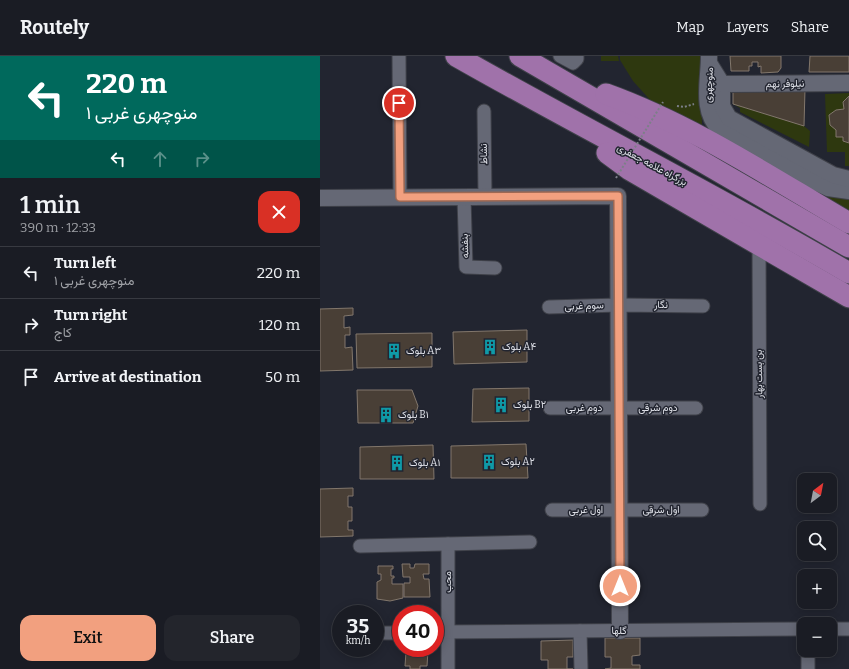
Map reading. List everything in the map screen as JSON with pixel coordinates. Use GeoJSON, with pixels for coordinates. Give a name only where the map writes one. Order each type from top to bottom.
{"type":"FeatureCollection","features":[{"type":"Feature","properties":{"kind":"highway","name":"بزرگراه علامه جعفری"},"geometry":{"type":"LineString","coordinates":[[456,56],[547,108],[778,232],[849,273]]}},
{"type":"Feature","properties":{"kind":"highway"},"geometry":{"type":"LineString","coordinates":[[520,56],[558,66],[692,133],[849,223]]}},
{"type":"Feature","properties":{"kind":"highway"},"geometry":{"type":"LineString","coordinates":[[558,66],[849,247]]}},
{"type":"Feature","properties":{"kind":"highway"},"geometry":{"type":"LineString","coordinates":[[547,108],[630,170],[849,296]]}},
{"type":"Feature","properties":{"kind":"highway"},"geometry":{"type":"LineString","coordinates":[[814,203],[849,213]]}},
{"type":"Feature","properties":{"kind":"street"},"geometry":{"type":"LineString","coordinates":[[399,56],[400,197]]}},
{"type":"Feature","properties":{"kind":"street"},"geometry":{"type":"LineString","coordinates":[[558,66],[573,63],[576,59]]}},
{"type":"Feature","properties":{"kind":"street","name":"منوچهری"},"geometry":{"type":"LineString","coordinates":[[709,59],[722,84],[722,106],[729,118],[832,175],[849,179]]}},
{"type":"Feature","properties":{"kind":"street","name":"منوچهری"},"geometry":{"type":"LineString","coordinates":[[709,59],[707,101],[713,123],[720,130],[813,181],[828,188],[849,191]]}},
{"type":"Feature","properties":{"kind":"street","name":"نیلوفر نهم"},"geometry":{"type":"LineString","coordinates":[[722,84],[849,83]]}},
{"type":"Feature","properties":{"kind":"street","name":"نشاط"},"geometry":{"type":"LineString","coordinates":[[484,111],[485,197]]}},
{"type":"Feature","properties":{"kind":"street"},"geometry":{"type":"LineString","coordinates":[[320,198],[618,196],[620,631]]}},
{"type":"Feature","properties":{"kind":"street","name":"بنفشه"},"geometry":{"type":"LineString","coordinates":[[464,197],[466,267],[495,268]]}},
{"type":"Feature","properties":{"kind":"street","name":"بن بست بهار"},"geometry":{"type":"LineString","coordinates":[[759,244],[760,504]]}},
{"type":"Feature","properties":{"kind":"street","name":"نگار"},"geometry":{"type":"LineString","coordinates":[[619,305],[704,306]]}},
{"type":"Feature","properties":{"kind":"street","name":"سوم غربی"},"geometry":{"type":"LineString","coordinates":[[549,307],[619,305]]}},
{"type":"Feature","properties":{"kind":"street","name":"دوم غربی"},"geometry":{"type":"LineString","coordinates":[[550,408],[619,408]]}},
{"type":"Feature","properties":{"kind":"street","name":"دوم شرقی"},"geometry":{"type":"LineString","coordinates":[[619,408],[696,408]]}},
{"type":"Feature","properties":{"kind":"street","name":"اول غربی"},"geometry":{"type":"LineString","coordinates":[[552,510],[620,510]]}},
{"type":"Feature","properties":{"kind":"street","name":"اول شرقی"},"geometry":{"type":"LineString","coordinates":[[620,510],[702,510]]}},
{"type":"Feature","properties":{"kind":"street"},"geometry":{"type":"LineString","coordinates":[[360,546],[530,542]]}},
{"type":"Feature","properties":{"kind":"street","name":"محب"},"geometry":{"type":"LineString","coordinates":[[443,605],[448,544]]}},
{"type":"Feature","properties":{"kind":"street","name":"گلها"},"geometry":{"type":"LineString","coordinates":[[444,632],[797,629]]}},
{"type":"Feature","properties":{"kind":"street"},"geometry":{"type":"LineString","coordinates":[[837,629],[849,629]]}},
{"type":"Feature","properties":{"kind":"street"},"geometry":{"type":"LineString","coordinates":[[580,631],[581,669]]}},
{"type":"Feature","properties":{"kind":"street","name":"محب"},"geometry":{"type":"LineString","coordinates":[[444,648],[448,669]]}},
{"type":"Feature","properties":{"kind":"street"},"geometry":{"type":"LineString","coordinates":[[808,657],[808,669]]}},
{"type":"Feature","properties":{"kind":"path"},"geometry":{"type":"LineString","coordinates":[[616,178],[663,102]]}},
{"type":"Feature","properties":{"kind":"green space"},"geometry":{"type":"Polygon","coordinates":[[[601,56],[618,56],[619,61],[601,61],[601,56]]]}},
{"type":"Feature","properties":{"kind":"green space"},"geometry":{"type":"Polygon","coordinates":[[[620,56],[701,56],[702,127],[651,101],[633,81],[620,60],[620,56]]]}},
{"type":"Feature","properties":{"kind":"green space"},"geometry":{"type":"Polygon","coordinates":[[[849,93],[849,166],[845,166],[845,152],[827,152],[825,94],[849,93]]]}},
{"type":"Feature","properties":{"kind":"green space"},"geometry":{"type":"Polygon","coordinates":[[[733,104],[804,126],[810,131],[809,147],[740,112],[740,108],[733,104]]]}},
{"type":"Feature","properties":{"kind":"green space"},"geometry":{"type":"Polygon","coordinates":[[[806,181],[849,196],[849,210],[801,191],[806,181]]]}},
{"type":"Feature","properties":{"kind":"building"},"geometry":{"type":"Polygon","coordinates":[[[730,56],[781,56],[781,68],[778,72],[761,73],[761,66],[758,67],[758,62],[752,62],[752,66],[749,66],[749,71],[731,71],[730,56]]]}},
{"type":"Feature","properties":{"kind":"building"},"geometry":{"type":"Polygon","coordinates":[[[810,56],[849,56],[849,72],[809,72],[810,56]]]}},
{"type":"Feature","properties":{"kind":"building"},"geometry":{"type":"Polygon","coordinates":[[[805,89],[804,126],[733,104],[733,90],[805,89]]]}},
{"type":"Feature","properties":{"kind":"building"},"geometry":{"type":"Polygon","coordinates":[[[849,96],[849,143],[843,141],[843,137],[836,137],[836,130],[830,125],[829,115],[836,110],[844,109],[843,102],[849,96]]]}},
{"type":"Feature","properties":{"kind":"building"},"geometry":{"type":"Polygon","coordinates":[[[353,308],[353,315],[344,316],[344,328],[350,327],[350,335],[345,335],[345,348],[352,347],[353,370],[320,371],[320,309],[353,308]]]}},
{"type":"Feature","properties":{"kind":"building","name":"بلوک A۴"},"geometry":{"type":"Polygon","coordinates":[[[527,330],[527,362],[454,364],[453,332],[527,330]]]}},
{"type":"Feature","properties":{"kind":"building","name":"بلوک A۳"},"geometry":{"type":"Polygon","coordinates":[[[432,333],[432,367],[357,368],[356,334],[432,333]]]}},
{"type":"Feature","properties":{"kind":"building","name":"بلوک B۲"},"geometry":{"type":"Polygon","coordinates":[[[529,388],[529,421],[472,422],[473,389],[529,388]]]}},
{"type":"Feature","properties":{"kind":"building","name":"بلوک B۱"},"geometry":{"type":"Polygon","coordinates":[[[357,390],[412,390],[418,406],[413,423],[358,423],[357,390]]]}},
{"type":"Feature","properties":{"kind":"building","name":"بلوک A۲"},"geometry":{"type":"Polygon","coordinates":[[[526,444],[528,478],[451,478],[451,446],[526,444]]]}},
{"type":"Feature","properties":{"kind":"building","name":"بلوک A۱"},"geometry":{"type":"Polygon","coordinates":[[[433,445],[434,479],[360,479],[360,447],[433,445]]]}},
{"type":"Feature","properties":{"kind":"building"},"geometry":{"type":"Polygon","coordinates":[[[353,488],[353,496],[348,496],[348,507],[352,507],[352,521],[348,521],[348,530],[353,530],[353,536],[320,537],[320,489],[353,488]]]}},
{"type":"Feature","properties":{"kind":"building"},"geometry":{"type":"Polygon","coordinates":[[[402,564],[410,564],[410,568],[414,568],[415,564],[429,564],[429,574],[423,574],[424,579],[429,579],[430,597],[404,597],[404,583],[410,583],[410,577],[403,577],[402,564]]]}},
{"type":"Feature","properties":{"kind":"building"},"geometry":{"type":"Polygon","coordinates":[[[378,566],[393,566],[393,569],[391,569],[391,576],[394,576],[394,578],[392,578],[392,584],[403,584],[403,598],[390,601],[377,599],[377,582],[381,580],[381,574],[378,574],[378,566]]]}},
{"type":"Feature","properties":{"kind":"building"},"geometry":{"type":"Polygon","coordinates":[[[605,638],[640,638],[640,655],[632,656],[632,665],[640,665],[640,669],[605,669],[611,668],[611,657],[605,657],[605,638]]]}},
{"type":"Feature","properties":{"kind":"building"},"geometry":{"type":"Polygon","coordinates":[[[573,640],[573,657],[567,657],[567,669],[548,669],[548,660],[541,660],[541,641],[573,640]]]}},
{"type":"Feature","properties":{"kind":"building"},"geometry":{"type":"Polygon","coordinates":[[[406,657],[428,657],[427,666],[420,666],[420,669],[410,669],[410,666],[405,666],[406,657]]]}},
{"type":"Feature","properties":{"kind":"place","name":"بلوک A۴"},"geometry":{"type":"Point","coordinates":[490,347]}},
{"type":"Feature","properties":{"kind":"place","name":"بلوک A۳"},"geometry":{"type":"Point","coordinates":[394,351]}},
{"type":"Feature","properties":{"kind":"place","name":"بلوک B۲"},"geometry":{"type":"Point","coordinates":[501,405]}},
{"type":"Feature","properties":{"kind":"place","name":"بلوک B۱"},"geometry":{"type":"Point","coordinates":[386,415]}},
{"type":"Feature","properties":{"kind":"place","name":"بلوک A۲"},"geometry":{"type":"Point","coordinates":[489,462]}},
{"type":"Feature","properties":{"kind":"place","name":"بلوک A۱"},"geometry":{"type":"Point","coordinates":[397,463]}},
{"type":"Feature","properties":{"kind":"route"},"geometry":{"type":"LineString","coordinates":[[399,103],[400,197],[618,196],[620,586]]}}]}
